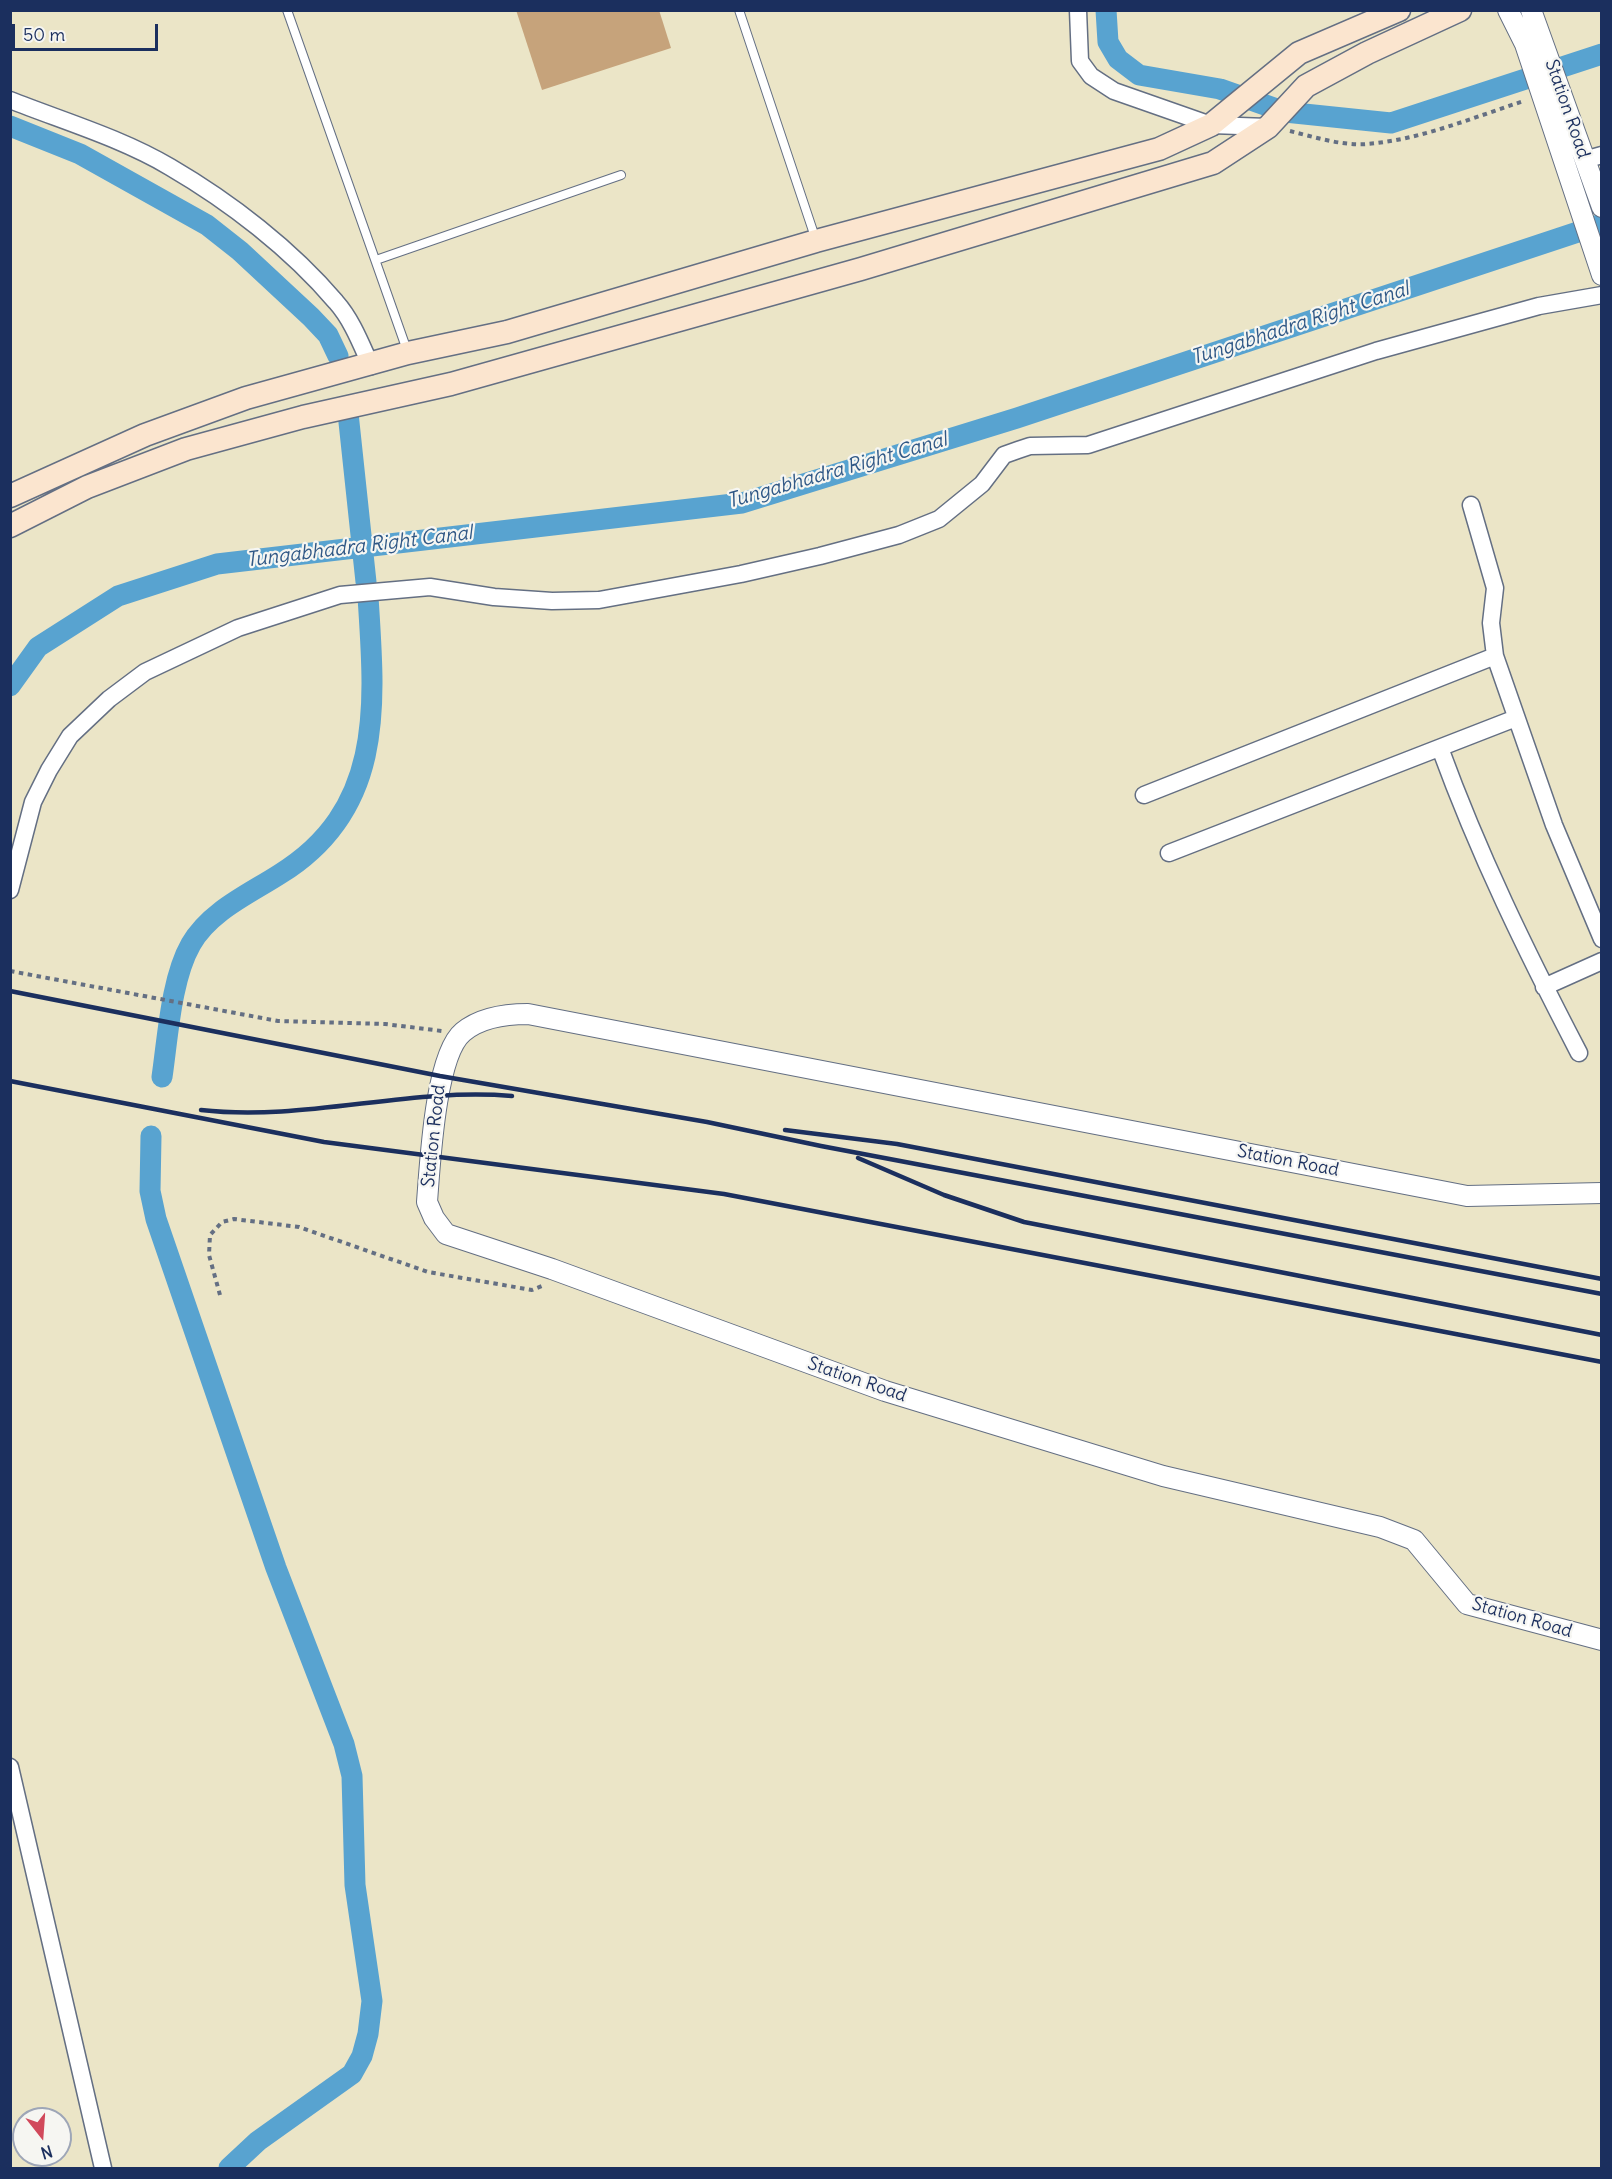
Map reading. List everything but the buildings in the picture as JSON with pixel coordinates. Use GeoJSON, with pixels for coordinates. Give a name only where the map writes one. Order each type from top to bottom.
{"type":"FeatureCollection","features":[{"type":"Feature","properties":{"kind":"main road"},"geometry":{"type":"LineString","coordinates":[[10,496],[145,435],[246,399],[408,354],[507,332],[816,240],[1159,149],[1219,118],[1289,59],[1399,10]]}},
{"type":"Feature","properties":{"kind":"main road"},"geometry":{"type":"LineString","coordinates":[[10,526],[87,487],[186,449],[303,417],[451,384],[861,269],[1213,163],[1271,123],[1306,86],[1367,53],[1460,10]]}},
{"type":"Feature","properties":{"kind":"street"},"geometry":{"type":"LineString","coordinates":[[1078,10],[1080,61],[1091,76],[1114,91],[1219,118],[1271,123]]}},
{"type":"Feature","properties":{"kind":"street"},"geometry":{"type":"LineString","coordinates":[[1508,10],[1534,41],[1570,183],[1602,275]]}},
{"type":"Feature","properties":{"kind":"street","name":"Station Road"},"geometry":{"type":"LineString","coordinates":[[1531,10],[1534,41]]}},
{"type":"Feature","properties":{"kind":"street","name":"Station Road"},"geometry":{"type":"LineString","coordinates":[[1546,86],[1593,158],[1592,180],[1602,207]]}},
{"type":"Feature","properties":{"kind":"street"},"geometry":{"type":"LineString","coordinates":[[10,100],[169,166],[215,196],[276,243],[337,302],[354,329],[370,366]]}},
{"type":"Feature","properties":{"kind":"street"},"geometry":{"type":"LineString","coordinates":[[10,890],[33,802],[70,736],[109,699],[145,672],[238,628],[339,595],[430,586],[494,597],[552,601],[599,600],[741,574],[820,556],[899,535],[939,519],[982,484],[1004,455],[1018,450],[1030,446],[1088,445],[1376,351],[1539,306],[1602,295]]}},
{"type":"Feature","properties":{"kind":"street"},"geometry":{"type":"LineString","coordinates":[[1471,505],[1495,588],[1491,623],[1495,656],[1554,825],[1602,939]]}},
{"type":"Feature","properties":{"kind":"street"},"geometry":{"type":"LineString","coordinates":[[1144,795],[1495,656]]}},
{"type":"Feature","properties":{"kind":"street"},"geometry":{"type":"LineString","coordinates":[[1169,853],[1516,718]]}},
{"type":"Feature","properties":{"kind":"street"},"geometry":{"type":"LineString","coordinates":[[1440,748],[1461,804],[1517,935],[1579,1053]]}},
{"type":"Feature","properties":{"kind":"street"},"geometry":{"type":"LineString","coordinates":[[1545,987],[1602,961]]}},
{"type":"Feature","properties":{"kind":"street","name":"Station Road"},"geometry":{"type":"LineString","coordinates":[[1602,1193],[1467,1196],[528,1014],[505,1014],[477,1022],[460,1034],[440,1076],[427,1202],[434,1218],[446,1234],[552,1269],[885,1391],[1164,1476],[1380,1527],[1414,1540],[1467,1604],[1602,1640]]}},
{"type":"Feature","properties":{"kind":"street"},"geometry":{"type":"LineString","coordinates":[[10,1767],[103,2169]]}},
{"type":"Feature","properties":{"kind":"lane"},"geometry":{"type":"LineString","coordinates":[[287,10],[408,354]]}},
{"type":"Feature","properties":{"kind":"lane"},"geometry":{"type":"LineString","coordinates":[[739,10],[816,240]]}},
{"type":"Feature","properties":{"kind":"lane"},"geometry":{"type":"LineString","coordinates":[[375,260],[621,175]]}},
{"type":"Feature","properties":{"kind":"path"},"geometry":{"type":"LineString","coordinates":[[1271,123],[1329,141],[1366,144],[1422,133],[1546,86]]}},
{"type":"Feature","properties":{"kind":"path"},"geometry":{"type":"LineString","coordinates":[[10,971],[278,1021],[386,1024],[460,1034]]}},
{"type":"Feature","properties":{"kind":"path"},"geometry":{"type":"LineString","coordinates":[[220,1295],[209,1255],[210,1235],[222,1222],[234,1219],[299,1227],[428,1272],[491,1284],[532,1290],[541,1287],[552,1269]]}},
{"type":"Feature","properties":{"kind":"waterway"},"geometry":{"type":"LineString","coordinates":[[1106,10],[1108,42],[1118,59],[1139,75],[1220,89],[1285,112],[1391,123],[1602,54]]}},
{"type":"Feature","properties":{"kind":"waterway"},"geometry":{"type":"LineString","coordinates":[[10,126],[80,154],[207,225],[240,251],[311,317],[328,335],[338,356]]}},
{"type":"Feature","properties":{"kind":"waterway","name":"Tungabhadra Right Canal"},"geometry":{"type":"LineString","coordinates":[[10,686],[38,647],[118,596],[217,564],[742,503],[1017,418],[1602,224]]}},
{"type":"Feature","properties":{"kind":"waterway"},"geometry":{"type":"LineString","coordinates":[[348,413],[366,582]]}},
{"type":"Feature","properties":{"kind":"waterway"},"geometry":{"type":"LineString","coordinates":[[162,1077],[175,991],[184,958],[191,944],[199,932],[219,913],[280,874],[314,848],[339,818],[356,786],[366,752],[371,715],[371,637],[368,597]]}},
{"type":"Feature","properties":{"kind":"waterway"},"geometry":{"type":"LineString","coordinates":[[151,1136],[150,1191],[156,1219],[276,1568],[344,1744],[352,1776],[355,1885],[372,2001],[368,2034],[362,2056],[352,2074],[258,2141],[229,2168]]}},
{"type":"Feature","properties":{"kind":"railway"},"geometry":{"type":"LineString","coordinates":[[10,991],[440,1076],[707,1122],[821,1146],[1602,1294]]}},
{"type":"Feature","properties":{"kind":"railway"},"geometry":{"type":"LineString","coordinates":[[10,1081],[324,1142],[724,1194],[1602,1362]]}},
{"type":"Feature","properties":{"kind":"railway"},"geometry":{"type":"LineString","coordinates":[[201,1110],[279,1112],[434,1096],[512,1096]]}},
{"type":"Feature","properties":{"kind":"railway"},"geometry":{"type":"LineString","coordinates":[[785,1130],[897,1144],[1602,1279]]}},
{"type":"Feature","properties":{"kind":"railway"},"geometry":{"type":"LineString","coordinates":[[858,1158],[944,1195],[1024,1222],[1602,1335]]}}]}
